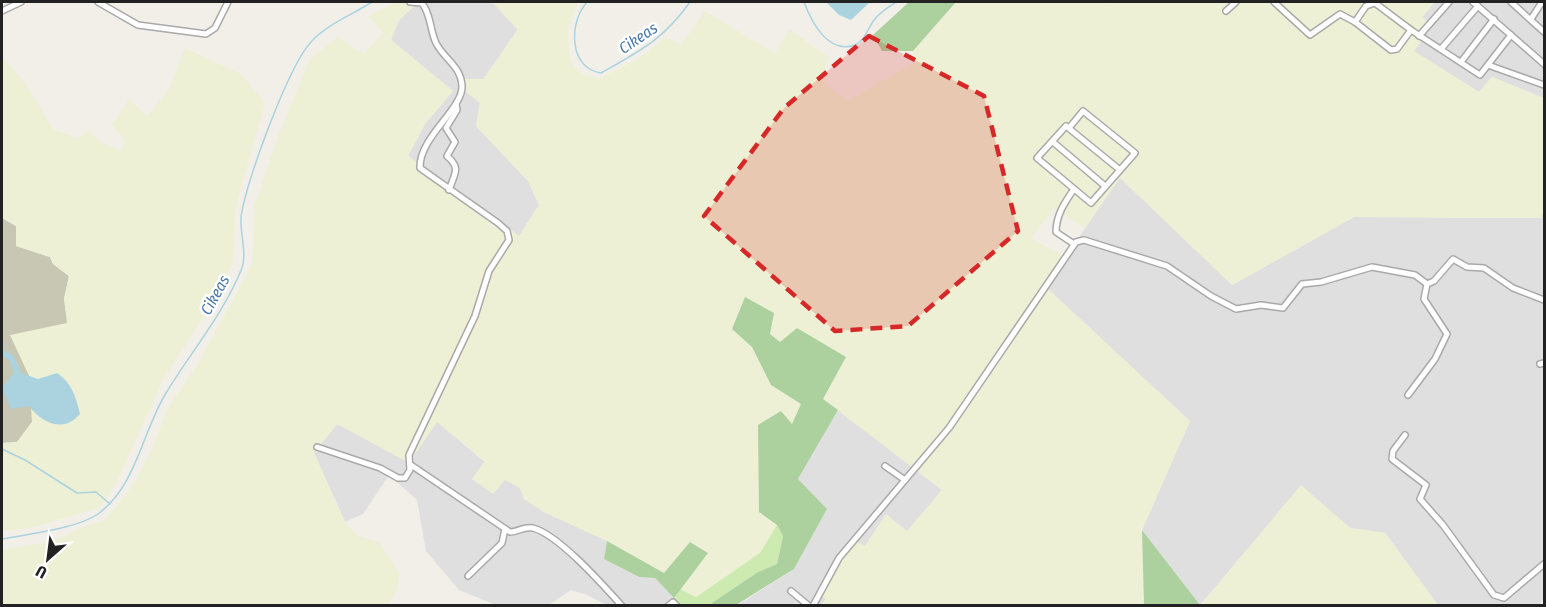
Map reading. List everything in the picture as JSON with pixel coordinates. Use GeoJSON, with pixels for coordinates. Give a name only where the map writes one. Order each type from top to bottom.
{"type":"FeatureCollection","features":[{"type":"Feature","properties":{"kind":"street"},"geometry":{"type":"LineString","coordinates":[[6,2],[12,7]]}},
{"type":"Feature","properties":{"kind":"street"},"geometry":{"type":"LineString","coordinates":[[2,11],[21,2]]}},
{"type":"Feature","properties":{"kind":"street"},"geometry":{"type":"LineString","coordinates":[[98,2],[138,25],[206,34],[215,28],[228,2]]}},
{"type":"Feature","properties":{"kind":"street"},"geometry":{"type":"LineString","coordinates":[[410,2],[422,3],[437,45],[458,71],[462,85],[456,104],[442,119],[425,148],[420,163],[422,171],[498,223],[510,236],[489,271],[475,316],[408,459],[411,465],[505,529],[513,532],[529,527],[545,535],[588,568],[622,606]]}},
{"type":"Feature","properties":{"kind":"street"},"geometry":{"type":"LineString","coordinates":[[1226,11],[1236,2]]}},
{"type":"Feature","properties":{"kind":"street"},"geometry":{"type":"LineString","coordinates":[[1274,2],[1310,35],[1340,14],[1355,22],[1391,50],[1397,49],[1411,30]]}},
{"type":"Feature","properties":{"kind":"street"},"geometry":{"type":"LineString","coordinates":[[1419,36],[1449,2]]}},
{"type":"Feature","properties":{"kind":"street"},"geometry":{"type":"LineString","coordinates":[[1511,2],[1545,32]]}},
{"type":"Feature","properties":{"kind":"street"},"geometry":{"type":"LineString","coordinates":[[1531,19],[1542,2]]}},
{"type":"Feature","properties":{"kind":"street"},"geometry":{"type":"LineString","coordinates":[[1355,22],[1366,6],[1375,3],[1419,36],[1480,75],[1511,36]]}},
{"type":"Feature","properties":{"kind":"street"},"geometry":{"type":"LineString","coordinates":[[1441,50],[1475,4],[1545,64]]}},
{"type":"Feature","properties":{"kind":"street"},"geometry":{"type":"LineString","coordinates":[[1461,62],[1494,19]]}},
{"type":"Feature","properties":{"kind":"street"},"geometry":{"type":"LineString","coordinates":[[1488,65],[1545,85]]}},
{"type":"Feature","properties":{"kind":"street"},"geometry":{"type":"LineString","coordinates":[[449,189],[457,167],[447,156],[454,142],[446,128],[457,110],[456,104]]}},
{"type":"Feature","properties":{"kind":"street"},"geometry":{"type":"LineString","coordinates":[[1069,128],[1083,111],[1135,153],[1120,170],[1090,203],[1037,158],[1048,142],[1053,142],[1066,126],[1120,170]]}},
{"type":"Feature","properties":{"kind":"street"},"geometry":{"type":"LineString","coordinates":[[1053,142],[1105,186]]}},
{"type":"Feature","properties":{"kind":"street"},"geometry":{"type":"LineString","coordinates":[[1074,189],[1062,206],[1056,232],[1074,244]]}},
{"type":"Feature","properties":{"kind":"street"},"geometry":{"type":"LineString","coordinates":[[790,591],[811,606],[840,558],[954,420],[1074,244],[1084,240],[1106,249],[1154,261],[1176,270],[1225,304],[1242,310],[1261,305],[1283,308],[1302,284],[1321,282],[1364,268],[1415,275],[1427,284]]}},
{"type":"Feature","properties":{"kind":"street"},"geometry":{"type":"LineString","coordinates":[[1408,395],[1436,359],[1447,334],[1424,299],[1424,289],[1453,259],[1467,267],[1484,268],[1514,288],[1545,300]]}},
{"type":"Feature","properties":{"kind":"street"},"geometry":{"type":"LineString","coordinates":[[1405,435],[1393,450],[1392,459],[1426,485],[1420,499],[1443,525],[1494,595],[1504,598],[1545,564]]}},
{"type":"Feature","properties":{"kind":"street"},"geometry":{"type":"LineString","coordinates":[[317,447],[380,468],[402,479],[408,474],[411,465]]}},
{"type":"Feature","properties":{"kind":"street"},"geometry":{"type":"LineString","coordinates":[[885,466],[905,480]]}},
{"type":"Feature","properties":{"kind":"street"},"geometry":{"type":"LineString","coordinates":[[468,576],[502,543],[505,529]]}},
{"type":"Feature","properties":{"kind":"street"},"geometry":{"type":"LineString","coordinates":[[668,606],[673,602],[677,606]]}},
{"type":"Feature","properties":{"kind":"highlighted area"},"geometry":{"type":"Polygon","coordinates":[[[869,36],[984,96],[1018,231],[908,326],[835,331],[704,216],[784,108],[869,36]]]}},
{"type":"Feature","properties":{"kind":"shaded area"},"geometry":{"type":"Polygon","coordinates":[[[397,2],[417,4],[399,20],[391,40],[453,91],[425,124],[408,156],[519,236],[539,205],[528,181],[476,126],[480,103],[465,91],[463,79],[483,79],[518,30],[492,2],[578,2],[568,29],[569,54],[574,67],[583,75],[600,78],[640,58],[666,37],[681,45],[705,11],[775,53],[789,29],[830,58],[825,66],[825,84],[848,100],[914,63],[913,51],[956,2],[1106,2],[1109,4],[1112,2],[1435,2],[1422,17],[1432,26],[1414,51],[1479,92],[1492,77],[1544,98],[1544,211],[1541,218],[1354,217],[1232,285],[1120,178],[1085,228],[1054,209],[1031,238],[1066,257],[1046,287],[1190,421],[1142,530],[1144,605],[821,605],[826,599],[819,594],[853,540],[865,546],[886,514],[907,531],[942,490],[823,399],[845,357],[780,342],[770,334],[732,329],[752,347],[771,385],[801,404],[792,425],[777,525],[760,553],[696,597],[680,589],[707,553],[690,542],[664,573],[607,541],[544,512],[524,499],[520,488],[505,480],[493,494],[472,479],[485,461],[437,422],[409,463],[337,424],[314,453],[345,522],[357,535],[380,543],[400,574],[396,591],[388,605],[5,606],[2,602],[2,550],[53,541],[80,528],[103,521],[122,500],[139,475],[168,408],[199,362],[252,264],[254,208],[276,141],[310,59],[338,37],[364,54],[383,33],[368,16],[397,2]]]}},
{"type":"Feature","properties":{"kind":"shaded area"},"geometry":{"type":"Polygon","coordinates":[[[415,2],[492,2],[518,29],[483,80],[464,79],[465,91],[480,103],[476,126],[528,181],[539,205],[519,236],[408,156],[425,124],[453,91],[391,40],[399,20],[416,4],[415,2]]]}},
{"type":"Feature","properties":{"kind":"shaded area"},"geometry":{"type":"Polygon","coordinates":[[[1435,2],[1544,2],[1544,98],[1492,77],[1479,92],[1413,51],[1432,26],[1422,17],[1435,2]]]}},
{"type":"Feature","properties":{"kind":"shaded area"},"geometry":{"type":"Polygon","coordinates":[[[185,48],[241,74],[265,103],[236,206],[233,262],[207,312],[163,380],[116,484],[99,508],[31,528],[2,531],[2,443],[17,442],[32,422],[30,378],[10,335],[67,323],[64,299],[69,276],[53,264],[50,257],[16,246],[16,226],[2,218],[2,57],[27,85],[53,129],[77,138],[89,131],[100,141],[121,151],[125,141],[112,125],[129,99],[147,116],[168,91],[185,48]]]}},
{"type":"Feature","properties":{"kind":"shaded area"},"geometry":{"type":"Polygon","coordinates":[[[1120,177],[1232,285],[1354,217],[1541,218],[1544,211],[1544,598],[1539,605],[1438,605],[1385,533],[1350,528],[1301,486],[1200,605],[1142,530],[1190,421],[1045,287],[1120,177]]]}},
{"type":"Feature","properties":{"kind":"shaded area"},"geometry":{"type":"Polygon","coordinates":[[[2,218],[16,226],[16,246],[50,257],[53,264],[69,276],[64,299],[68,323],[30,378],[32,422],[17,442],[2,443],[2,218]]]}},
{"type":"Feature","properties":{"kind":"shaded area"},"geometry":{"type":"Polygon","coordinates":[[[838,410],[942,490],[907,532],[865,546],[853,540],[820,594],[826,599],[821,605],[794,603],[792,606],[736,606],[794,569],[827,509],[798,479],[838,410]]]}},
{"type":"Feature","properties":{"kind":"shaded area"},"geometry":{"type":"Polygon","coordinates":[[[437,422],[485,462],[472,479],[505,479],[520,488],[524,499],[544,512],[607,541],[604,559],[639,577],[655,578],[674,598],[669,605],[607,605],[571,590],[549,605],[496,605],[459,590],[426,551],[417,500],[389,475],[363,514],[345,522],[314,453],[337,424],[437,422]]]}},
{"type":"Feature","properties":{"kind":"shaded area"},"geometry":{"type":"Polygon","coordinates":[[[1301,485],[1350,528],[1385,533],[1438,605],[1201,605],[1301,485]]]}},
{"type":"Feature","properties":{"kind":"green space"},"geometry":{"type":"Polygon","coordinates":[[[909,2],[956,2],[913,51],[882,51],[873,35],[909,2]]]}},
{"type":"Feature","properties":{"kind":"green space"},"geometry":{"type":"Polygon","coordinates":[[[745,297],[774,313],[770,334],[780,342],[797,328],[846,357],[823,399],[838,410],[798,479],[827,509],[794,569],[736,605],[714,605],[712,603],[758,572],[777,564],[783,536],[777,525],[759,512],[758,425],[781,411],[792,424],[801,404],[771,385],[752,347],[732,329],[745,297]]]}},
{"type":"Feature","properties":{"kind":"green space"},"geometry":{"type":"Polygon","coordinates":[[[777,525],[783,536],[777,564],[758,572],[713,603],[714,605],[681,605],[674,599],[680,589],[696,597],[760,553],[777,525]]]}},
{"type":"Feature","properties":{"kind":"green space"},"geometry":{"type":"Polygon","coordinates":[[[1142,530],[1200,605],[1144,605],[1142,530]]]}},
{"type":"Feature","properties":{"kind":"green space"},"geometry":{"type":"Polygon","coordinates":[[[607,541],[664,573],[690,542],[708,553],[674,598],[655,578],[639,577],[604,559],[607,541]]]}},
{"type":"Feature","properties":{"kind":"water"},"geometry":{"type":"Polygon","coordinates":[[[826,2],[870,2],[851,20],[839,15],[826,2]]]}},
{"type":"Feature","properties":{"kind":"water"},"geometry":{"type":"Polygon","coordinates":[[[2,342],[4,343],[3,350],[13,356],[21,373],[38,379],[57,373],[66,381],[73,391],[80,414],[74,420],[61,425],[54,424],[41,418],[29,406],[11,409],[2,388],[14,372],[9,360],[2,356],[2,342]]]}},
{"type":"Feature","properties":{"kind":"waterway","name":"Cikeas"},"geometry":{"type":"LineString","coordinates":[[2,539],[52,530],[89,519],[111,502],[122,488],[166,393],[217,317],[242,268],[244,256],[241,218],[244,202],[259,154],[291,75],[302,55],[317,36],[372,2]]}},
{"type":"Feature","properties":{"kind":"waterway","name":"Cikeas"},"geometry":{"type":"LineString","coordinates":[[587,2],[577,21],[575,32],[577,54],[582,63],[601,73],[650,44],[670,26],[690,2]]}},
{"type":"Feature","properties":{"kind":"waterway","name":"Cikeas"},"geometry":{"type":"LineString","coordinates":[[804,2],[822,34],[829,41],[845,47],[858,43],[877,16],[896,2]]}},
{"type":"Feature","properties":{"kind":"waterway"},"geometry":{"type":"LineString","coordinates":[[2,449],[25,460],[77,493],[96,492],[110,504]]}}]}
